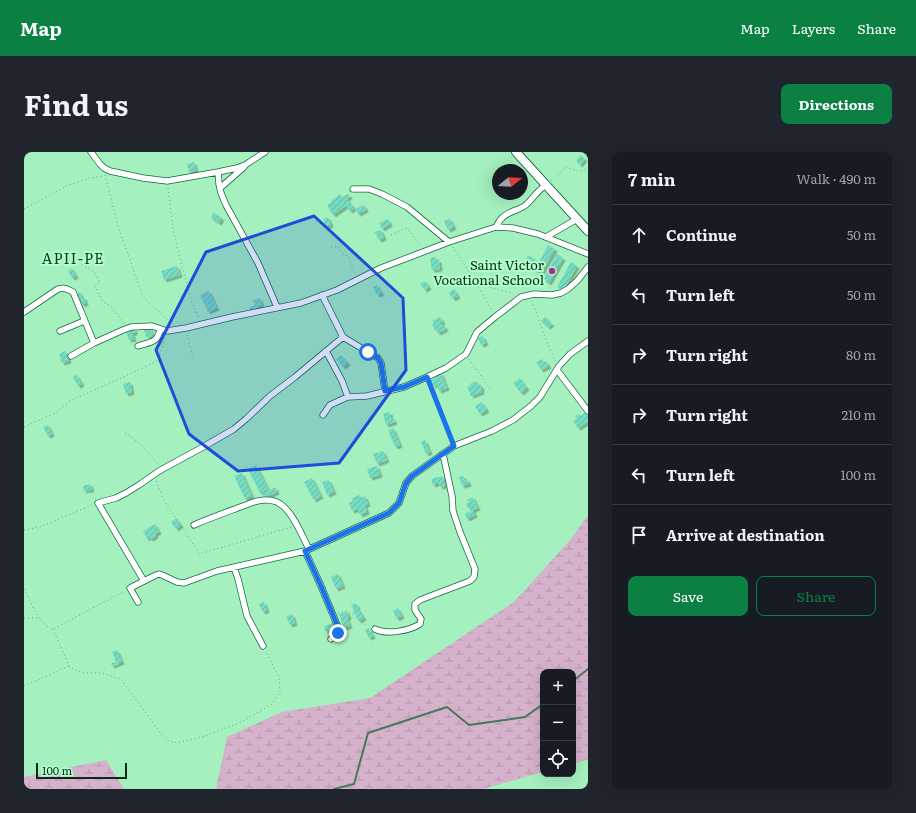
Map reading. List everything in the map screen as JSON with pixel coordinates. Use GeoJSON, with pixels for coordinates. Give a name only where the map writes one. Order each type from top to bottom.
{"type":"FeatureCollection","features":[{"type":"Feature","properties":{"kind":"main road"},"geometry":{"type":"LineString","coordinates":[[516,152],[588,231]]}},
{"type":"Feature","properties":{"kind":"street"},"geometry":{"type":"LineString","coordinates":[[91,152],[100,164],[110,171],[167,181],[218,172],[245,165]]}},
{"type":"Feature","properties":{"kind":"street"},"geometry":{"type":"LineString","coordinates":[[220,188],[245,165],[265,152]]}},
{"type":"Feature","properties":{"kind":"street"},"geometry":{"type":"LineString","coordinates":[[218,172],[220,188],[226,205],[258,263],[277,307]]}},
{"type":"Feature","properties":{"kind":"street"},"geometry":{"type":"LineString","coordinates":[[496,227],[500,219],[524,206],[540,189],[546,185]]}},
{"type":"Feature","properties":{"kind":"street"},"geometry":{"type":"LineString","coordinates":[[353,189],[369,189],[407,207],[449,242]]}},
{"type":"Feature","properties":{"kind":"street"},"geometry":{"type":"LineString","coordinates":[[546,237],[577,219]]}},
{"type":"Feature","properties":{"kind":"street"},"geometry":{"type":"LineString","coordinates":[[72,356],[94,343],[127,328],[150,326],[167,331],[183,329],[277,307],[301,303],[337,290],[380,268],[449,242],[496,227],[513,228],[538,234],[588,254]]}},
{"type":"Feature","properties":{"kind":"street"},"geometry":{"type":"LineString","coordinates":[[323,415],[330,405],[348,397],[367,396],[404,387],[446,368],[466,354],[477,332],[522,297],[534,294],[552,295],[561,293],[577,281],[588,268]]}},
{"type":"Feature","properties":{"kind":"street"},"geometry":{"type":"LineString","coordinates":[[24,312],[58,290],[63,288],[68,289],[73,292],[94,343]]}},
{"type":"Feature","properties":{"kind":"street"},"geometry":{"type":"LineString","coordinates":[[322,295],[343,337],[378,358],[381,363],[385,391]]}},
{"type":"Feature","properties":{"kind":"street"},"geometry":{"type":"LineString","coordinates":[[60,331],[84,321]]}},
{"type":"Feature","properties":{"kind":"street"},"geometry":{"type":"LineString","coordinates":[[138,346],[157,339],[160,329]]}},
{"type":"Feature","properties":{"kind":"street"},"geometry":{"type":"LineString","coordinates":[[144,581],[98,503],[116,498],[126,493],[162,469],[234,429],[270,396],[343,337]]}},
{"type":"Feature","properties":{"kind":"street"},"geometry":{"type":"LineString","coordinates":[[138,602],[130,588],[159,574],[177,582],[184,583],[216,571],[307,550],[389,513],[399,503],[406,483],[412,476],[454,446],[492,431],[513,420],[540,397],[558,368],[570,354],[588,341]]}},
{"type":"Feature","properties":{"kind":"street"},"geometry":{"type":"LineString","coordinates":[[326,351],[342,380],[348,397]]}},
{"type":"Feature","properties":{"kind":"street"},"geometry":{"type":"LineString","coordinates":[[558,368],[588,411]]}},
{"type":"Feature","properties":{"kind":"street"},"geometry":{"type":"LineString","coordinates":[[375,629],[389,633],[415,627],[420,624],[421,618],[415,610],[415,604],[420,600],[470,581],[474,577],[475,569],[453,511],[452,496],[443,454]]}},
{"type":"Feature","properties":{"kind":"street"},"geometry":{"type":"LineString","coordinates":[[194,524],[259,500],[276,501],[284,506],[297,526],[338,630],[338,633],[330,639]]}},
{"type":"Feature","properties":{"kind":"street"},"geometry":{"type":"LineString","coordinates":[[234,567],[248,616],[262,646]]}},
{"type":"Feature","properties":{"kind":"path"},"geometry":{"type":"LineString","coordinates":[[546,185],[566,167],[578,171],[588,169]]}},
{"type":"Feature","properties":{"kind":"path"},"geometry":{"type":"LineString","coordinates":[[24,209],[69,185],[89,178],[105,176],[119,230],[143,296],[148,303],[166,319],[183,329],[194,361]]}},
{"type":"Feature","properties":{"kind":"path"},"geometry":{"type":"LineString","coordinates":[[167,181],[173,229],[178,244],[181,263],[192,302],[201,325]]}},
{"type":"Feature","properties":{"kind":"path"},"geometry":{"type":"LineString","coordinates":[[391,235],[407,228],[425,251]]}},
{"type":"Feature","properties":{"kind":"path"},"geometry":{"type":"LineString","coordinates":[[449,242],[477,284],[495,317]]}},
{"type":"Feature","properties":{"kind":"path"},"geometry":{"type":"LineString","coordinates":[[331,248],[338,246],[342,254],[348,256],[357,280]]}},
{"type":"Feature","properties":{"kind":"path"},"geometry":{"type":"LineString","coordinates":[[82,264],[94,272],[100,282],[95,286],[103,302],[111,306],[127,328]]}},
{"type":"Feature","properties":{"kind":"path"},"geometry":{"type":"LineString","coordinates":[[477,284],[522,297]]}},
{"type":"Feature","properties":{"kind":"path"},"geometry":{"type":"LineString","coordinates":[[530,295],[558,368]]}},
{"type":"Feature","properties":{"kind":"path"},"geometry":{"type":"LineString","coordinates":[[24,427],[55,413],[70,401],[158,360],[167,331]]}},
{"type":"Feature","properties":{"kind":"path"},"geometry":{"type":"LineString","coordinates":[[466,354],[491,390]]}},
{"type":"Feature","properties":{"kind":"path"},"geometry":{"type":"LineString","coordinates":[[427,377],[454,446]]}},
{"type":"Feature","properties":{"kind":"path"},"geometry":{"type":"LineString","coordinates":[[125,433],[135,439],[162,469]]}},
{"type":"Feature","properties":{"kind":"path"},"geometry":{"type":"LineString","coordinates":[[154,474],[164,501],[182,525],[200,554],[297,526]]}},
{"type":"Feature","properties":{"kind":"path"},"geometry":{"type":"LineString","coordinates":[[24,530],[40,527],[98,503]]}},
{"type":"Feature","properties":{"kind":"path"},"geometry":{"type":"LineString","coordinates":[[54,629],[130,588]]}},
{"type":"Feature","properties":{"kind":"path"},"geometry":{"type":"LineString","coordinates":[[24,589],[39,618],[49,627],[54,629],[69,666],[83,673],[101,673],[121,679],[162,735],[169,741],[177,743],[205,736],[232,726],[271,705],[280,692],[279,677],[262,646]]}},
{"type":"Feature","properties":{"kind":"path"},"geometry":{"type":"LineString","coordinates":[[332,614],[348,611],[361,622],[375,629]]}},
{"type":"Feature","properties":{"kind":"path"},"geometry":{"type":"LineString","coordinates":[[24,618],[39,618]]}},
{"type":"Feature","properties":{"kind":"path"},"geometry":{"type":"LineString","coordinates":[[24,686],[69,666]]}},
{"type":"Feature","properties":{"kind":"highlighted area"},"geometry":{"type":"Polygon","coordinates":[[[314,216],[403,298],[406,370],[339,463],[238,471],[189,434],[156,350],[206,252],[314,216]]]}},
{"type":"Feature","properties":{"kind":"green space"},"geometry":{"type":"Polygon","coordinates":[[[588,515],[587,760],[576,763],[576,669],[540,669],[540,773],[483,789],[216,789],[227,737],[282,712],[370,698],[514,602],[571,539],[588,515]]]}},
{"type":"Feature","properties":{"kind":"green space"},"geometry":{"type":"Polygon","coordinates":[[[106,760],[124,789],[24,789],[24,777],[106,760]]]}},
{"type":"Feature","properties":{"kind":"building"},"geometry":{"type":"Polygon","coordinates":[[[580,155],[585,159],[580,165],[576,161],[580,155]]]}},
{"type":"Feature","properties":{"kind":"building"},"geometry":{"type":"Polygon","coordinates":[[[194,162],[196,170],[189,172],[187,164],[194,162]]]}},
{"type":"Feature","properties":{"kind":"building"},"geometry":{"type":"Polygon","coordinates":[[[340,194],[342,197],[348,194],[350,196],[347,199],[354,208],[350,211],[346,206],[333,215],[327,205],[340,194]]]}},
{"type":"Feature","properties":{"kind":"building"},"geometry":{"type":"Polygon","coordinates":[[[364,205],[366,210],[358,214],[355,209],[364,205]]]}},
{"type":"Feature","properties":{"kind":"building"},"geometry":{"type":"Polygon","coordinates":[[[214,213],[222,218],[219,223],[211,218],[214,213]]]}},
{"type":"Feature","properties":{"kind":"building"},"geometry":{"type":"Polygon","coordinates":[[[328,217],[331,225],[326,227],[323,219],[328,217]]]}},
{"type":"Feature","properties":{"kind":"building"},"geometry":{"type":"Polygon","coordinates":[[[388,219],[390,224],[382,229],[379,223],[388,219]]]}},
{"type":"Feature","properties":{"kind":"building"},"geometry":{"type":"Polygon","coordinates":[[[450,219],[454,227],[448,230],[444,221],[450,219]]]}},
{"type":"Feature","properties":{"kind":"building"},"geometry":{"type":"Polygon","coordinates":[[[381,230],[384,238],[379,240],[375,232],[381,230]]]}},
{"type":"Feature","properties":{"kind":"building"},"geometry":{"type":"Polygon","coordinates":[[[548,245],[555,249],[541,274],[523,263],[528,255],[539,262],[548,245]]]}},
{"type":"Feature","properties":{"kind":"building"},"geometry":{"type":"Polygon","coordinates":[[[557,254],[563,258],[549,283],[543,279],[557,254]]]}},
{"type":"Feature","properties":{"kind":"building"},"geometry":{"type":"Polygon","coordinates":[[[436,257],[437,260],[439,260],[440,269],[432,270],[430,258],[436,257]]]}},
{"type":"Feature","properties":{"kind":"building"},"geometry":{"type":"Polygon","coordinates":[[[571,262],[577,266],[563,291],[557,287],[571,262]]]}},
{"type":"Feature","properties":{"kind":"building"},"geometry":{"type":"Polygon","coordinates":[[[177,266],[180,275],[164,280],[161,271],[177,266]]]}},
{"type":"Feature","properties":{"kind":"building"},"geometry":{"type":"Polygon","coordinates":[[[72,268],[76,276],[72,278],[68,271],[72,268]]]}},
{"type":"Feature","properties":{"kind":"building"},"geometry":{"type":"Polygon","coordinates":[[[425,281],[429,287],[425,290],[420,284],[425,281]]]}},
{"type":"Feature","properties":{"kind":"building"},"geometry":{"type":"Polygon","coordinates":[[[377,285],[382,293],[377,295],[373,287],[377,285]]]}},
{"type":"Feature","properties":{"kind":"building"},"geometry":{"type":"Polygon","coordinates":[[[454,289],[458,296],[453,299],[449,293],[454,289]]]}},
{"type":"Feature","properties":{"kind":"building"},"geometry":{"type":"Polygon","coordinates":[[[209,291],[217,308],[208,312],[200,295],[209,291]]]}},
{"type":"Feature","properties":{"kind":"building"},"geometry":{"type":"Polygon","coordinates":[[[80,292],[86,303],[82,305],[77,293],[80,292]]]}},
{"type":"Feature","properties":{"kind":"building"},"geometry":{"type":"Polygon","coordinates":[[[260,298],[262,305],[250,310],[249,307],[255,305],[253,300],[260,298]]]}},
{"type":"Feature","properties":{"kind":"building"},"geometry":{"type":"Polygon","coordinates":[[[440,317],[443,322],[441,323],[442,326],[444,325],[446,329],[438,333],[432,325],[434,324],[432,321],[440,317]]]}},
{"type":"Feature","properties":{"kind":"building"},"geometry":{"type":"Polygon","coordinates":[[[545,317],[552,324],[548,327],[541,321],[545,317]]]}},
{"type":"Feature","properties":{"kind":"building"},"geometry":{"type":"Polygon","coordinates":[[[150,328],[153,336],[147,338],[144,330],[150,328]]]}},
{"type":"Feature","properties":{"kind":"building"},"geometry":{"type":"Polygon","coordinates":[[[135,329],[135,333],[132,333],[134,339],[129,340],[125,330],[135,329]]]}},
{"type":"Feature","properties":{"kind":"building"},"geometry":{"type":"Polygon","coordinates":[[[483,336],[486,343],[481,345],[478,338],[483,336]]]}},
{"type":"Feature","properties":{"kind":"building"},"geometry":{"type":"Polygon","coordinates":[[[66,351],[69,361],[62,363],[59,354],[66,351]]]}},
{"type":"Feature","properties":{"kind":"building"},"geometry":{"type":"Polygon","coordinates":[[[341,355],[348,363],[343,367],[336,359],[341,355]]]}},
{"type":"Feature","properties":{"kind":"building"},"geometry":{"type":"Polygon","coordinates":[[[542,359],[544,362],[546,361],[549,366],[541,370],[536,362],[542,359]]]}},
{"type":"Feature","properties":{"kind":"building"},"geometry":{"type":"Polygon","coordinates":[[[441,373],[447,388],[439,391],[437,385],[433,386],[431,380],[436,378],[435,375],[441,373]]]}},
{"type":"Feature","properties":{"kind":"building"},"geometry":{"type":"Polygon","coordinates":[[[77,375],[82,384],[78,386],[73,377],[77,375]]]}},
{"type":"Feature","properties":{"kind":"building"},"geometry":{"type":"Polygon","coordinates":[[[520,378],[527,388],[521,393],[513,383],[520,378]]]}},
{"type":"Feature","properties":{"kind":"building"},"geometry":{"type":"Polygon","coordinates":[[[476,381],[479,385],[480,384],[482,392],[471,396],[467,387],[476,381]]]}},
{"type":"Feature","properties":{"kind":"building"},"geometry":{"type":"Polygon","coordinates":[[[130,382],[132,392],[126,394],[123,384],[130,382]]]}},
{"type":"Feature","properties":{"kind":"building"},"geometry":{"type":"Polygon","coordinates":[[[482,402],[487,410],[480,414],[475,406],[482,402]]]}},
{"type":"Feature","properties":{"kind":"building"},"geometry":{"type":"Polygon","coordinates":[[[390,412],[391,418],[393,418],[395,422],[386,425],[383,414],[390,412]]]}},
{"type":"Feature","properties":{"kind":"building"},"geometry":{"type":"Polygon","coordinates":[[[586,412],[588,414],[588,422],[578,428],[573,421],[577,418],[575,417],[579,414],[581,416],[586,412]]]}},
{"type":"Feature","properties":{"kind":"building"},"geometry":{"type":"Polygon","coordinates":[[[48,425],[52,434],[48,436],[43,427],[48,425]]]}},
{"type":"Feature","properties":{"kind":"building"},"geometry":{"type":"Polygon","coordinates":[[[393,428],[400,445],[395,447],[388,430],[393,428]]]}},
{"type":"Feature","properties":{"kind":"building"},"geometry":{"type":"Polygon","coordinates":[[[425,440],[430,452],[426,454],[421,442],[425,440]]]}},
{"type":"Feature","properties":{"kind":"building"},"geometry":{"type":"Polygon","coordinates":[[[383,451],[387,460],[377,464],[373,454],[383,451]]]}},
{"type":"Feature","properties":{"kind":"building"},"geometry":{"type":"Polygon","coordinates":[[[256,465],[268,489],[260,493],[248,469],[256,465]]]}},
{"type":"Feature","properties":{"kind":"building"},"geometry":{"type":"Polygon","coordinates":[[[377,466],[380,475],[370,478],[367,469],[377,466]]]}},
{"type":"Feature","properties":{"kind":"building"},"geometry":{"type":"Polygon","coordinates":[[[242,473],[252,496],[245,499],[234,476],[242,473]]]}},
{"type":"Feature","properties":{"kind":"building"},"geometry":{"type":"Polygon","coordinates":[[[442,476],[445,486],[440,487],[439,483],[433,485],[431,479],[442,476]]]}},
{"type":"Feature","properties":{"kind":"building"},"geometry":{"type":"Polygon","coordinates":[[[464,476],[465,480],[467,479],[469,484],[462,486],[459,477],[464,476]]]}},
{"type":"Feature","properties":{"kind":"building"},"geometry":{"type":"Polygon","coordinates":[[[312,478],[321,496],[314,500],[304,482],[312,478]]]}},
{"type":"Feature","properties":{"kind":"building"},"geometry":{"type":"Polygon","coordinates":[[[329,480],[334,492],[327,495],[322,482],[329,480]]]}},
{"type":"Feature","properties":{"kind":"building"},"geometry":{"type":"Polygon","coordinates":[[[90,484],[92,489],[84,491],[83,486],[90,484]]]}},
{"type":"Feature","properties":{"kind":"building"},"geometry":{"type":"Polygon","coordinates":[[[275,487],[277,492],[265,498],[263,493],[275,487]]]}},
{"type":"Feature","properties":{"kind":"building"},"geometry":{"type":"Polygon","coordinates":[[[360,495],[361,498],[365,496],[368,504],[365,505],[367,512],[360,515],[358,509],[352,511],[349,503],[353,501],[352,498],[360,495]]]}},
{"type":"Feature","properties":{"kind":"building"},"geometry":{"type":"Polygon","coordinates":[[[473,497],[478,508],[473,510],[475,515],[467,519],[465,514],[471,511],[466,504],[469,502],[467,500],[473,497]]]}},
{"type":"Feature","properties":{"kind":"building"},"geometry":{"type":"Polygon","coordinates":[[[176,518],[181,525],[176,529],[171,522],[176,518]]]}},
{"type":"Feature","properties":{"kind":"building"},"geometry":{"type":"Polygon","coordinates":[[[155,524],[159,532],[151,539],[149,537],[147,539],[143,531],[155,524]]]}},
{"type":"Feature","properties":{"kind":"building"},"geometry":{"type":"Polygon","coordinates":[[[338,574],[343,586],[336,589],[331,577],[338,574]]]}},
{"type":"Feature","properties":{"kind":"building"},"geometry":{"type":"Polygon","coordinates":[[[264,602],[267,610],[263,612],[259,604],[264,602]]]}},
{"type":"Feature","properties":{"kind":"building"},"geometry":{"type":"Polygon","coordinates":[[[355,603],[364,618],[359,621],[351,605],[355,603]]]}},
{"type":"Feature","properties":{"kind":"building"},"geometry":{"type":"Polygon","coordinates":[[[398,608],[402,616],[397,619],[393,611],[398,608]]]}},
{"type":"Feature","properties":{"kind":"building"},"geometry":{"type":"Polygon","coordinates":[[[347,611],[349,617],[347,618],[350,626],[344,628],[339,614],[347,611]]]}},
{"type":"Feature","properties":{"kind":"building"},"geometry":{"type":"Polygon","coordinates":[[[292,614],[295,623],[290,625],[286,617],[292,614]]]}},
{"type":"Feature","properties":{"kind":"building"},"geometry":{"type":"Polygon","coordinates":[[[334,623],[335,628],[325,631],[324,626],[334,623]]]}},
{"type":"Feature","properties":{"kind":"building"},"geometry":{"type":"Polygon","coordinates":[[[369,628],[373,636],[369,638],[365,630],[369,628]]]}},
{"type":"Feature","properties":{"kind":"building"},"geometry":{"type":"Polygon","coordinates":[[[117,650],[122,662],[112,666],[111,663],[116,662],[112,652],[117,650]]]}},
{"type":"Feature","properties":{"kind":"waterway"},"geometry":{"type":"LineString","coordinates":[[576,679],[588,669]]}},
{"type":"Feature","properties":{"kind":"waterway"},"geometry":{"type":"LineString","coordinates":[[334,789],[354,784],[368,733],[447,707],[469,725],[525,717],[542,705]]}},
{"type":"Feature","properties":{"kind":"place","name":"Saint Victor Vocational School"},"geometry":{"type":"Point","coordinates":[552,271]}},
{"type":"Feature","properties":{"kind":"district","name":"APII-PE"},"geometry":{"type":"Point","coordinates":[73,257]}},
{"type":"Feature","properties":{"kind":"route"},"geometry":{"type":"LineString","coordinates":[[338,633],[338,627],[305,551],[389,513],[399,503],[406,483],[412,476],[454,446],[427,377],[404,387],[385,391],[381,363],[378,358],[368,352]]}}]}
